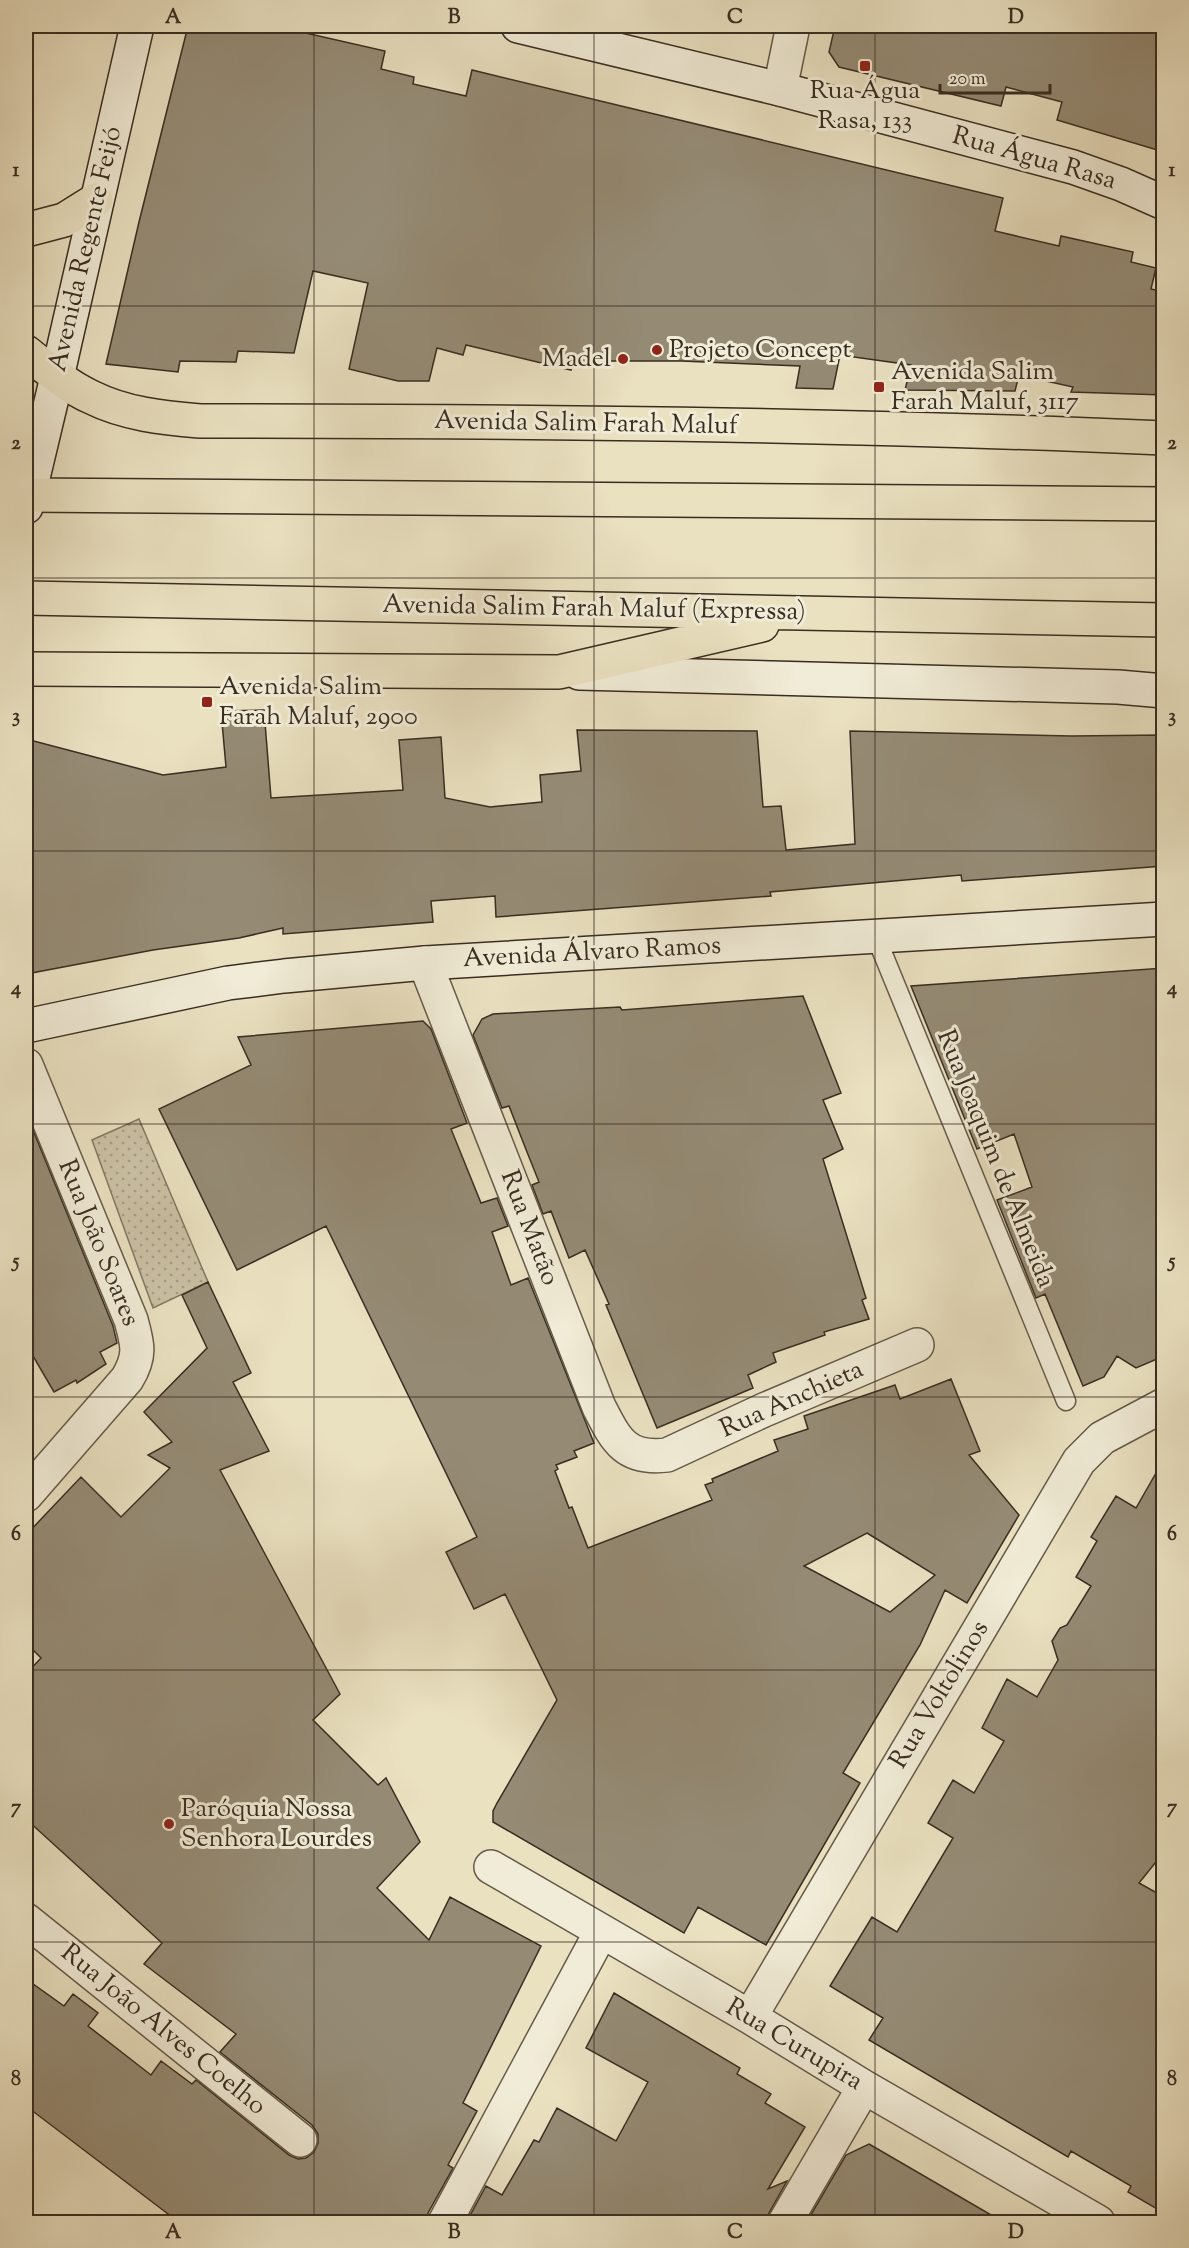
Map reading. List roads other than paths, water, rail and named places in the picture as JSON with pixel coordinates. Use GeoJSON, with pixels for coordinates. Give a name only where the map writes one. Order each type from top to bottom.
{"type":"FeatureCollection","features":[{"type":"Feature","properties":{"kind":"highway"},"geometry":{"type":"LineString","coordinates":[[26,230],[64,220],[96,200]]}},
{"type":"Feature","properties":{"kind":"highway","name":"Avenida Salim Farah Maluf"},"geometry":{"type":"LineString","coordinates":[[26,352],[57,377],[90,397],[115,408],[159,418],[200,421],[550,422],[1164,438]]}},
{"type":"Feature","properties":{"kind":"highway"},"geometry":{"type":"LineString","coordinates":[[27,499],[1164,504]]}},
{"type":"Feature","properties":{"kind":"highway","name":"Avenida Salim Farah Maluf (Expressa)"},"geometry":{"type":"LineString","coordinates":[[26,598],[1164,620]]}},
{"type":"Feature","properties":{"kind":"highway"},"geometry":{"type":"LineString","coordinates":[[26,669],[559,672],[810,614]]}},
{"type":"Feature","properties":{"kind":"street","name":"Avenida Regente Feijó"},"geometry":{"type":"LineString","coordinates":[[27,499],[137,26]]}},
{"type":"Feature","properties":{"kind":"street","name":"Rua Água Rasa"},"geometry":{"type":"LineString","coordinates":[[518,26],[780,89],[1073,167],[1121,184],[1164,203]]}},
{"type":"Feature","properties":{"kind":"street"},"geometry":{"type":"LineString","coordinates":[[780,89],[793,26]]}},
{"type":"Feature","properties":{"kind":"street"},"geometry":{"type":"LineString","coordinates":[[559,672],[1118,687],[1164,691]]}},
{"type":"Feature","properties":{"kind":"street","name":"Avenida Álvaro Ramos"},"geometry":{"type":"LineString","coordinates":[[26,1026],[228,983],[425,963],[1164,919]]}},
{"type":"Feature","properties":{"kind":"street","name":"Rua Matão"},"geometry":{"type":"LineString","coordinates":[[425,963],[599,1407],[617,1440],[634,1454],[652,1457],[667,1455]]}},
{"type":"Feature","properties":{"kind":"street","name":"Rua João Soares"},"geometry":{"type":"LineString","coordinates":[[26,1065],[131,1320],[138,1354],[135,1366],[126,1379],[26,1495]]}},
{"type":"Feature","properties":{"kind":"street","name":"Rua Anchieta"},"geometry":{"type":"LineString","coordinates":[[667,1455],[764,1410],[917,1345]]}},
{"type":"Feature","properties":{"kind":"street","name":"Rua Voltolinos"},"geometry":{"type":"LineString","coordinates":[[750,2017],[1079,1461],[1102,1438],[1164,1406]]}},
{"type":"Feature","properties":{"kind":"street","name":"Rua Curupira"},"geometry":{"type":"LineString","coordinates":[[490,1867],[750,2017],[864,2087],[1098,2223]]}},
{"type":"Feature","properties":{"kind":"street","name":"Rua João Alves Coelho"},"geometry":{"type":"LineString","coordinates":[[26,1920],[300,2140]]}},
{"type":"Feature","properties":{"kind":"street"},"geometry":{"type":"LineString","coordinates":[[445,2223],[601,1932]]}},
{"type":"Feature","properties":{"kind":"street"},"geometry":{"type":"LineString","coordinates":[[785,2223],[864,2087]]}},
{"type":"Feature","properties":{"kind":"lane","name":"Rua Joaquim de Almeida"},"geometry":{"type":"LineString","coordinates":[[876,937],[1066,1401]]}},
{"type":"Feature","properties":{"kind":"place","name":"Rua Água Rasa, 133"},"geometry":{"type":"Point","coordinates":[865,66]}},
{"type":"Feature","properties":{"kind":"place","name":"Projeto Concept"},"geometry":{"type":"Point","coordinates":[657,350]}},
{"type":"Feature","properties":{"kind":"place","name":"Madel"},"geometry":{"type":"Point","coordinates":[623,359]}},
{"type":"Feature","properties":{"kind":"place","name":"Avenida Salim Farah Maluf, 3117"},"geometry":{"type":"Point","coordinates":[879,387]}},
{"type":"Feature","properties":{"kind":"place","name":"Avenida Salim Farah Maluf, 2900"},"geometry":{"type":"Point","coordinates":[207,702]}},
{"type":"Feature","properties":{"kind":"place","name":"Paróquia Nossa Senhora Lourdes"},"geometry":{"type":"Point","coordinates":[169,1824]}}]}
